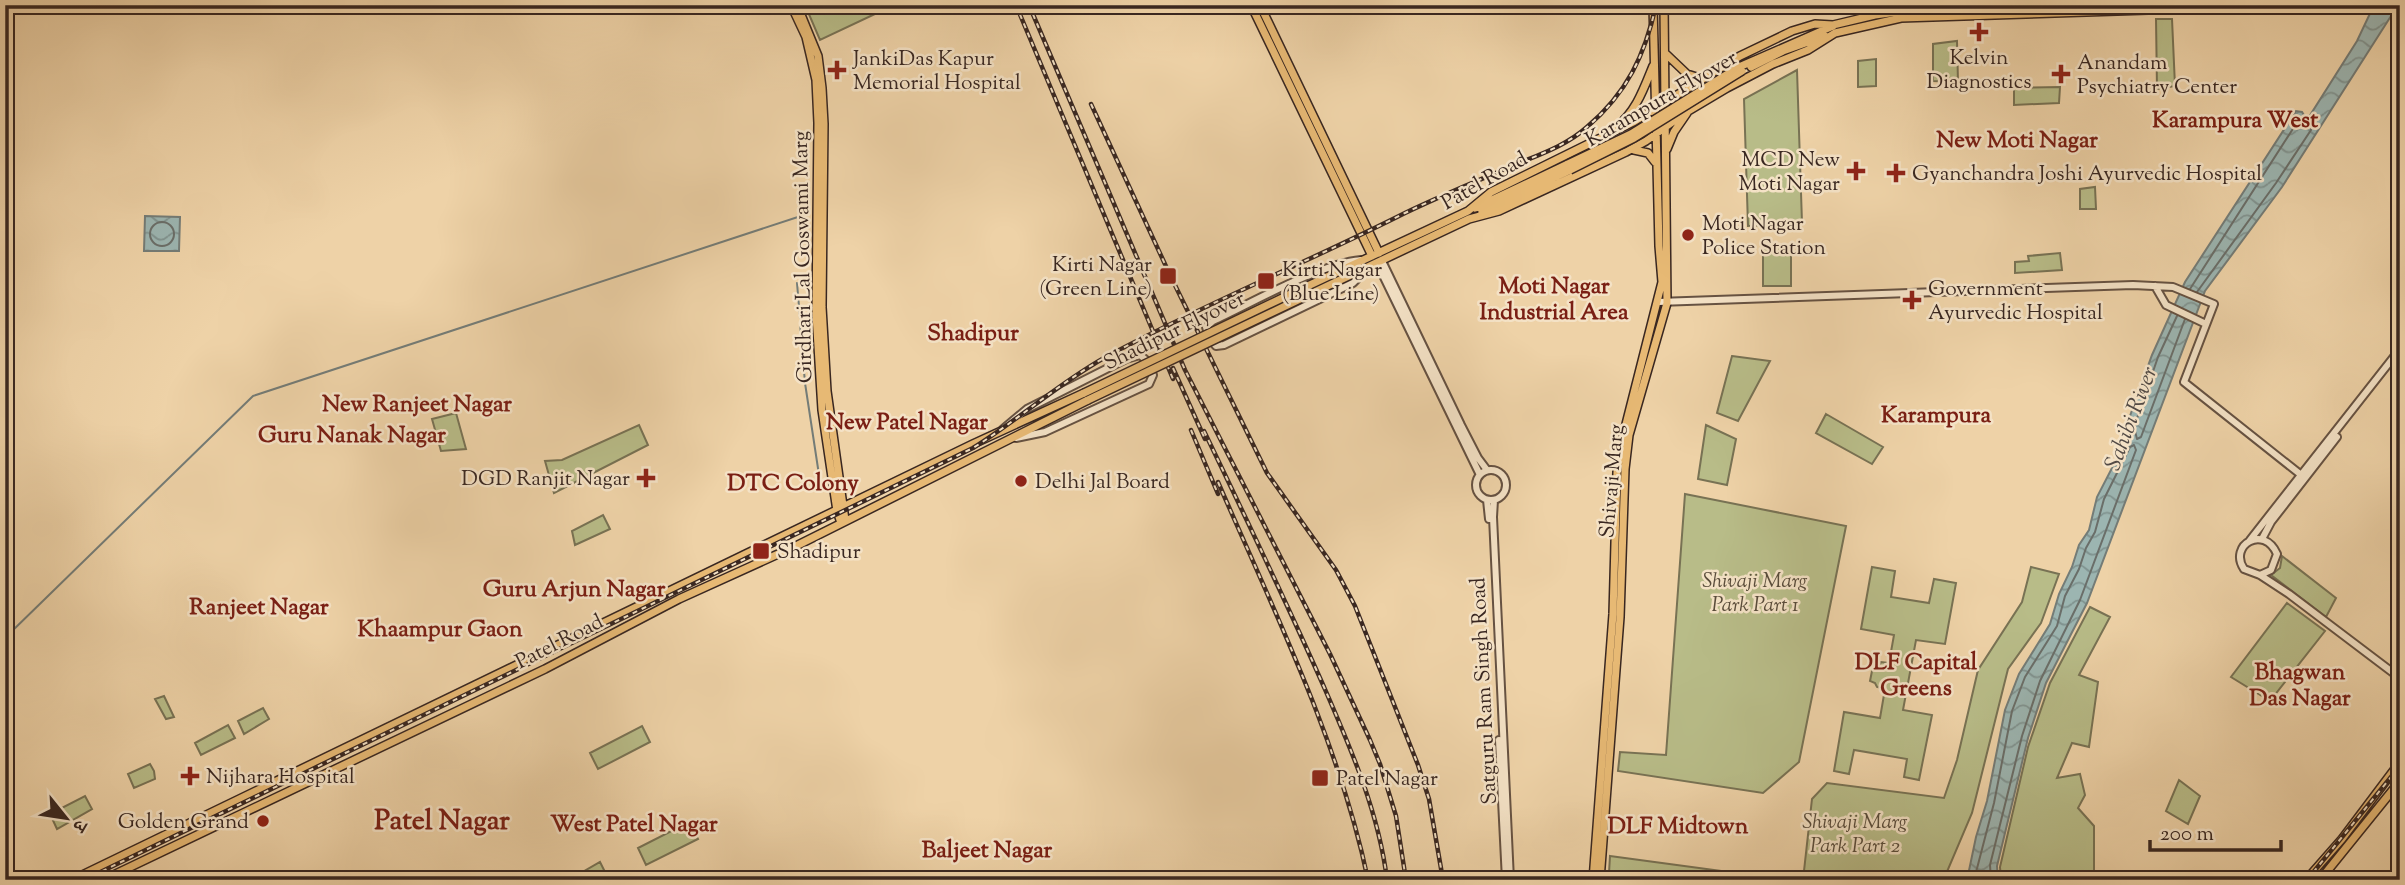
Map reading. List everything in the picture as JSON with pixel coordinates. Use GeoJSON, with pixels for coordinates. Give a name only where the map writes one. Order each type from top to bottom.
{"type":"FeatureCollection","features":[{"type":"Feature","properties":{"kind":"main road","name":"Girdhari Lal Goswami Marg"},"geometry":{"type":"LineString","coordinates":[[791,5],[806,37],[816,80],[816,314],[822,410],[840,510]]}},
{"type":"Feature","properties":{"kind":"main road","name":"Girdhari Lal Goswami Marg"},"geometry":{"type":"LineString","coordinates":[[797,5],[818,56],[822,88],[822,307],[827,391],[840,510]]}},
{"type":"Feature","properties":{"kind":"main road"},"geometry":{"type":"LineString","coordinates":[[1251,5],[1374,260]]}},
{"type":"Feature","properties":{"kind":"main road"},"geometry":{"type":"LineString","coordinates":[[1260,5],[1374,260]]}},
{"type":"Feature","properties":{"kind":"main road","name":"Shivaji Marg"},"geometry":{"type":"LineString","coordinates":[[1593,880],[1613,618],[1617,472],[1624,432],[1662,282],[1653,5]]}},
{"type":"Feature","properties":{"kind":"main road","name":"Shivaji Marg"},"geometry":{"type":"LineString","coordinates":[[1600,880],[1620,617],[1625,469],[1629,435],[1667,303],[1664,5]]}},
{"type":"Feature","properties":{"kind":"main road"},"geometry":{"type":"LineString","coordinates":[[1834,29],[1875,15],[1912,10],[2104,5]]}},
{"type":"Feature","properties":{"kind":"main road"},"geometry":{"type":"LineString","coordinates":[[1834,29],[1912,16],[2300,5]]}},
{"type":"Feature","properties":{"kind":"main road","name":"Patel Road"},"geometry":{"type":"LineString","coordinates":[[1469,215],[1491,192],[1603,137],[1718,69],[1792,31],[1815,23],[1834,29]]}},
{"type":"Feature","properties":{"kind":"main road","name":"Patel Road"},"geometry":{"type":"LineString","coordinates":[[1374,260],[1469,215],[1499,211],[1626,152],[1727,88],[1773,64],[1808,50],[1834,29]]}},
{"type":"Feature","properties":{"kind":"main road","name":"Karampura Flyover"},"geometry":{"type":"LineString","coordinates":[[1469,215],[1634,138],[1741,69],[1834,29]]}},
{"type":"Feature","properties":{"kind":"main road"},"geometry":{"type":"LineString","coordinates":[[1665,53],[1687,74],[1703,79]]}},
{"type":"Feature","properties":{"kind":"main road"},"geometry":{"type":"LineString","coordinates":[[1603,137],[1627,118],[1636,105],[1654,62]]}},
{"type":"Feature","properties":{"kind":"main road"},"geometry":{"type":"LineString","coordinates":[[1718,69],[1727,88]]}},
{"type":"Feature","properties":{"kind":"main road"},"geometry":{"type":"LineString","coordinates":[[1666,153],[1674,132],[1689,110]]}},
{"type":"Feature","properties":{"kind":"main road"},"geometry":{"type":"LineString","coordinates":[[1603,137],[1614,137],[1619,143],[1619,151],[1614,158]]}},
{"type":"Feature","properties":{"kind":"main road"},"geometry":{"type":"LineString","coordinates":[[1626,152],[1644,151],[1651,155],[1657,166]]}},
{"type":"Feature","properties":{"kind":"main road","name":"Shadipur Flyover"},"geometry":{"type":"LineString","coordinates":[[999,432],[1086,396],[1374,260]]}},
{"type":"Feature","properties":{"kind":"main road","name":"Shadipur Flyover"},"geometry":{"type":"LineString","coordinates":[[1028,428],[1086,396]]}},
{"type":"Feature","properties":{"kind":"main road","name":"Patel Road"},"geometry":{"type":"LineString","coordinates":[[103,880],[545,669],[679,599],[798,545],[1028,428]]}},
{"type":"Feature","properties":{"kind":"main road","name":"Patel Road"},"geometry":{"type":"LineString","coordinates":[[72,880],[999,432]]}},
{"type":"Feature","properties":{"kind":"main road"},"geometry":{"type":"LineString","coordinates":[[840,510],[843,521]]}},
{"type":"Feature","properties":{"kind":"main road"},"geometry":{"type":"LineString","coordinates":[[2306,880],[2342,839],[2400,762]]}},
{"type":"Feature","properties":{"kind":"main road"},"geometry":{"type":"LineString","coordinates":[[2320,880],[2400,781]]}},
{"type":"Feature","properties":{"kind":"street"},"geometry":{"type":"LineString","coordinates":[[1374,260],[1353,283],[1224,345],[1216,346],[1209,338],[1206,327],[1213,321],[1341,264],[1374,260]]}},
{"type":"Feature","properties":{"kind":"street"},"geometry":{"type":"LineString","coordinates":[[1374,260],[1478,458],[1487,470],[1500,473],[1505,479],[1505,490],[1500,498],[1491,500],[1477,492],[1480,475],[1487,470]]}},
{"type":"Feature","properties":{"kind":"street"},"geometry":{"type":"LineString","coordinates":[[1374,260],[1480,475]]}},
{"type":"Feature","properties":{"kind":"street"},"geometry":{"type":"LineString","coordinates":[[2155,286],[2166,305],[2204,324]]}},
{"type":"Feature","properties":{"kind":"street"},"geometry":{"type":"LineString","coordinates":[[1658,302],[1908,292],[2173,287],[2213,303],[2184,382],[2303,476]]}},
{"type":"Feature","properties":{"kind":"street"},"geometry":{"type":"LineString","coordinates":[[2262,539],[2303,476],[2400,349]]}},
{"type":"Feature","properties":{"kind":"street"},"geometry":{"type":"LineString","coordinates":[[999,432],[1027,409],[1126,359],[1140,355],[1146,360],[1153,375],[1149,384],[1045,432],[1005,440]]}},
{"type":"Feature","properties":{"kind":"street"},"geometry":{"type":"LineString","coordinates":[[2400,355],[2241,550],[2241,565],[2248,572],[2274,583],[2400,678]]}},
{"type":"Feature","properties":{"kind":"street","name":"Satguru Ram Singh Road"},"geometry":{"type":"LineString","coordinates":[[1491,500],[1508,880]]}},
{"type":"Feature","properties":{"kind":"street"},"geometry":{"type":"LineString","coordinates":[[2248,541],[2262,539],[2271,544],[2277,554],[2271,570],[2274,583]]}},
{"type":"Feature","properties":{"kind":"street"},"geometry":{"type":"LineString","coordinates":[[2260,575],[2271,570]]}},
{"type":"Feature","properties":{"kind":"green space"},"geometry":{"type":"Polygon","coordinates":[[[805,5],[894,5],[820,40],[805,5]]]}},
{"type":"Feature","properties":{"kind":"green space"},"geometry":{"type":"Polygon","coordinates":[[[2156,19],[2172,19],[2175,86],[2157,89],[2156,19]]]}},
{"type":"Feature","properties":{"kind":"green space"},"geometry":{"type":"Polygon","coordinates":[[[1957,41],[1958,82],[1933,81],[1933,44],[1957,41]]]}},
{"type":"Feature","properties":{"kind":"green space"},"geometry":{"type":"Polygon","coordinates":[[[1876,59],[1876,86],[1858,87],[1858,61],[1876,59]]]}},
{"type":"Feature","properties":{"kind":"green space"},"geometry":{"type":"Polygon","coordinates":[[[1797,70],[1802,223],[1748,226],[1744,99],[1797,70]]]}},
{"type":"Feature","properties":{"kind":"green space"},"geometry":{"type":"Polygon","coordinates":[[[2060,87],[2059,103],[2014,105],[2014,88],[2060,87]]]}},
{"type":"Feature","properties":{"kind":"green space"},"geometry":{"type":"Polygon","coordinates":[[[2095,187],[2096,209],[2080,209],[2080,189],[2095,187]]]}},
{"type":"Feature","properties":{"kind":"green space"},"geometry":{"type":"Polygon","coordinates":[[[1791,247],[1791,286],[1763,286],[1763,248],[1791,247]]]}},
{"type":"Feature","properties":{"kind":"green space"},"geometry":{"type":"Polygon","coordinates":[[[2060,253],[2062,270],[2015,273],[2015,262],[2029,261],[2028,256],[2060,253]]]}},
{"type":"Feature","properties":{"kind":"green space"},"geometry":{"type":"Polygon","coordinates":[[[1732,356],[1770,361],[1738,421],[1717,413],[1732,356]]]}},
{"type":"Feature","properties":{"kind":"green space"},"geometry":{"type":"Polygon","coordinates":[[[456,413],[466,449],[441,451],[432,419],[456,413]]]}},
{"type":"Feature","properties":{"kind":"green space"},"geometry":{"type":"Polygon","coordinates":[[[1826,414],[1883,447],[1872,464],[1816,433],[1826,414]]]}},
{"type":"Feature","properties":{"kind":"green space"},"geometry":{"type":"Polygon","coordinates":[[[639,425],[648,445],[554,493],[545,461],[562,460],[639,425]]]}},
{"type":"Feature","properties":{"kind":"green space"},"geometry":{"type":"Polygon","coordinates":[[[1706,425],[1736,439],[1727,485],[1698,479],[1706,425]]]}},
{"type":"Feature","properties":{"kind":"green space","name":"Shivaji Marg Park Part 1"},"geometry":{"type":"Polygon","coordinates":[[[1685,494],[1846,526],[1799,762],[1763,793],[1618,771],[1620,752],[1666,755],[1685,494]]]}},
{"type":"Feature","properties":{"kind":"green space"},"geometry":{"type":"Polygon","coordinates":[[[603,515],[610,529],[575,545],[572,531],[603,515]]]}},
{"type":"Feature","properties":{"kind":"green space"},"geometry":{"type":"Polygon","coordinates":[[[2282,556],[2336,598],[2326,617],[2271,575],[2280,568],[2282,556]]]}},
{"type":"Feature","properties":{"kind":"green space"},"geometry":{"type":"Polygon","coordinates":[[[1872,567],[1895,571],[1891,597],[1929,603],[1934,579],[1956,583],[1945,644],[1916,640],[1903,710],[1932,715],[1919,780],[1904,777],[1907,759],[1854,750],[1849,774],[1834,771],[1844,712],[1880,718],[1885,689],[1870,681],[1873,666],[1879,666],[1881,662],[1889,663],[1894,635],[1861,629],[1872,567]]]}},
{"type":"Feature","properties":{"kind":"green space","name":"Shivaji Marg Park Part 2"},"geometry":{"type":"Polygon","coordinates":[[[2031,567],[2059,574],[2041,623],[2008,669],[1972,813],[1946,874],[1958,880],[1803,880],[1812,799],[1827,783],[1944,798],[1957,760],[1978,670],[2022,602],[2031,567]]]}},
{"type":"Feature","properties":{"kind":"green space"},"geometry":{"type":"Polygon","coordinates":[[[2287,603],[2325,631],[2270,701],[2231,677],[2287,603]]]}},
{"type":"Feature","properties":{"kind":"green space"},"geometry":{"type":"Polygon","coordinates":[[[2090,607],[2110,617],[2079,675],[2098,682],[2089,747],[2072,743],[2057,778],[2080,774],[2085,795],[2078,808],[2094,826],[2094,880],[2001,880],[2000,867],[2028,747],[2050,683],[2090,607]]]}},
{"type":"Feature","properties":{"kind":"green space"},"geometry":{"type":"Polygon","coordinates":[[[164,696],[174,717],[166,719],[155,699],[164,696]]]}},
{"type":"Feature","properties":{"kind":"green space"},"geometry":{"type":"Polygon","coordinates":[[[263,708],[269,719],[244,734],[238,721],[263,708]]]}},
{"type":"Feature","properties":{"kind":"green space"},"geometry":{"type":"Polygon","coordinates":[[[228,725],[235,738],[201,755],[195,743],[228,725]]]}},
{"type":"Feature","properties":{"kind":"green space"},"geometry":{"type":"Polygon","coordinates":[[[642,726],[650,742],[598,769],[590,753],[642,726]]]}},
{"type":"Feature","properties":{"kind":"green space"},"geometry":{"type":"Polygon","coordinates":[[[150,764],[155,779],[134,788],[128,774],[150,764]]]}},
{"type":"Feature","properties":{"kind":"green space"},"geometry":{"type":"Polygon","coordinates":[[[2179,780],[2200,796],[2188,824],[2166,811],[2179,780]]]}},
{"type":"Feature","properties":{"kind":"green space"},"geometry":{"type":"Polygon","coordinates":[[[85,796],[92,809],[57,829],[50,814],[85,796]]]}},
{"type":"Feature","properties":{"kind":"green space"},"geometry":{"type":"Polygon","coordinates":[[[689,822],[698,839],[646,865],[638,848],[689,822]]]}},
{"type":"Feature","properties":{"kind":"green space","name":"Shivaji Marg Park Part 2"},"geometry":{"type":"Polygon","coordinates":[[[1610,856],[1751,875],[1770,880],[1638,880],[1639,876],[1609,873],[1610,856]]]}},
{"type":"Feature","properties":{"kind":"green space"},"geometry":{"type":"Polygon","coordinates":[[[600,862],[609,880],[575,880],[574,877],[600,862]]]}},
{"type":"Feature","properties":{"kind":"water","name":"Sahibi River"},"geometry":{"type":"Polygon","coordinates":[[[2374,5],[2398,5],[2282,187],[2205,291],[2087,603],[2046,683],[2028,738],[1997,866],[1998,880],[1967,880],[1987,801],[2005,710],[2019,674],[2050,624],[2079,545],[2089,530],[2097,497],[2128,437],[2126,427],[2152,355],[2185,282],[2296,111],[2302,112],[2307,120],[2357,41],[2374,5]]]}},
{"type":"Feature","properties":{"kind":"water"},"geometry":{"type":"Polygon","coordinates":[[[145,216],[180,217],[179,251],[144,251],[145,216]]]}},
{"type":"Feature","properties":{"kind":"waterway"},"geometry":{"type":"LineString","coordinates":[[8,635],[253,396],[804,215]]}},
{"type":"Feature","properties":{"kind":"waterway"},"geometry":{"type":"LineString","coordinates":[[797,283],[800,318]]}},
{"type":"Feature","properties":{"kind":"waterway"},"geometry":{"type":"LineString","coordinates":[[800,323],[805,383],[821,488]]}},
{"type":"Feature","properties":{"kind":"railway"},"geometry":{"type":"LineString","coordinates":[[1016,5],[1173,379]]}},
{"type":"Feature","properties":{"kind":"railway"},"geometry":{"type":"LineString","coordinates":[[1029,5],[1185,370],[1330,654],[1370,740],[1396,816],[1406,880]]}},
{"type":"Feature","properties":{"kind":"railway"},"geometry":{"type":"LineString","coordinates":[[84,880],[973,448],[1087,368],[1141,339],[1418,207],[1561,145],[1579,134],[1601,114],[1624,87],[1640,57],[1656,5]]}},
{"type":"Feature","properties":{"kind":"railway"},"geometry":{"type":"LineString","coordinates":[[1091,104],[1170,275],[1267,473],[1336,570],[1355,606],[1429,799],[1443,880]]}},
{"type":"Feature","properties":{"kind":"railway"},"geometry":{"type":"LineString","coordinates":[[1173,368],[1205,439]]}},
{"type":"Feature","properties":{"kind":"railway"},"geometry":{"type":"LineString","coordinates":[[1191,430],[1218,494]]}},
{"type":"Feature","properties":{"kind":"railway"},"geometry":{"type":"LineString","coordinates":[[1204,431],[1344,734],[1371,806],[1387,880]]}},
{"type":"Feature","properties":{"kind":"railway"},"geometry":{"type":"LineString","coordinates":[[1218,482],[1323,728],[1356,829],[1368,880]]}},
{"type":"Feature","properties":{"kind":"railway"},"geometry":{"type":"LineString","coordinates":[[2307,880],[2400,766]]}},
{"type":"Feature","properties":{"kind":"place","name":"Kelvin Diagnostics"},"geometry":{"type":"Point","coordinates":[1979,32]}},
{"type":"Feature","properties":{"kind":"place","name":"JankiDas Kapur Memorial Hospital"},"geometry":{"type":"Point","coordinates":[837,70]}},
{"type":"Feature","properties":{"kind":"place","name":"Anandam Psychiatry Center"},"geometry":{"type":"Point","coordinates":[2061,74]}},
{"type":"Feature","properties":{"kind":"place","name":"MCD New Moti Nagar"},"geometry":{"type":"Point","coordinates":[1856,171]}},
{"type":"Feature","properties":{"kind":"place","name":"Gyanchandra Joshi Ayurvedic Hospital"},"geometry":{"type":"Point","coordinates":[1896,173]}},
{"type":"Feature","properties":{"kind":"place","name":"Moti Nagar Police Station"},"geometry":{"type":"Point","coordinates":[1688,235]}},
{"type":"Feature","properties":{"kind":"place","name":"Kirti Nagar (Green Line)"},"geometry":{"type":"Point","coordinates":[1168,276]}},
{"type":"Feature","properties":{"kind":"place","name":"Kirti Nagar (Blue Line)"},"geometry":{"type":"Point","coordinates":[1266,281]}},
{"type":"Feature","properties":{"kind":"place","name":"Government Ayurvedic Hospital"},"geometry":{"type":"Point","coordinates":[1912,300]}},
{"type":"Feature","properties":{"kind":"place","name":"DGD Ranjit Nagar"},"geometry":{"type":"Point","coordinates":[646,478]}},
{"type":"Feature","properties":{"kind":"place","name":"Delhi Jal Board"},"geometry":{"type":"Point","coordinates":[1021,481]}},
{"type":"Feature","properties":{"kind":"place","name":"Shadipur"},"geometry":{"type":"Point","coordinates":[761,551]}},
{"type":"Feature","properties":{"kind":"place","name":"Nijhara Hospital"},"geometry":{"type":"Point","coordinates":[190,776]}},
{"type":"Feature","properties":{"kind":"place","name":"Patel Nagar"},"geometry":{"type":"Point","coordinates":[1320,778]}},
{"type":"Feature","properties":{"kind":"place","name":"Golden Grand"},"geometry":{"type":"Point","coordinates":[263,821]}},
{"type":"Feature","properties":{"kind":"district","name":"Karampura West"},"geometry":{"type":"Point","coordinates":[2235,119]}},
{"type":"Feature","properties":{"kind":"district","name":"New Moti Nagar"},"geometry":{"type":"Point","coordinates":[2017,139]}},
{"type":"Feature","properties":{"kind":"district","name":"Moti Nagar Industrial Area"},"geometry":{"type":"Point","coordinates":[1554,298]}},
{"type":"Feature","properties":{"kind":"district","name":"Shadipur"},"geometry":{"type":"Point","coordinates":[973,332]}},
{"type":"Feature","properties":{"kind":"district","name":"New Ranjeet Nagar"},"geometry":{"type":"Point","coordinates":[417,403]}},
{"type":"Feature","properties":{"kind":"district","name":"Karampura"},"geometry":{"type":"Point","coordinates":[1936,414]}},
{"type":"Feature","properties":{"kind":"district","name":"New Patel Nagar"},"geometry":{"type":"Point","coordinates":[907,421]}},
{"type":"Feature","properties":{"kind":"district","name":"Guru Nanak Nagar"},"geometry":{"type":"Point","coordinates":[352,434]}},
{"type":"Feature","properties":{"kind":"district","name":"DTC Colony"},"geometry":{"type":"Point","coordinates":[793,482]}},
{"type":"Feature","properties":{"kind":"district","name":"Guru Arjun Nagar"},"geometry":{"type":"Point","coordinates":[574,588]}},
{"type":"Feature","properties":{"kind":"district","name":"Ranjeet Nagar"},"geometry":{"type":"Point","coordinates":[259,606]}},
{"type":"Feature","properties":{"kind":"district","name":"Khaampur Gaon"},"geometry":{"type":"Point","coordinates":[440,628]}},
{"type":"Feature","properties":{"kind":"district","name":"DLF Capital Greens"},"geometry":{"type":"Point","coordinates":[1916,674]}},
{"type":"Feature","properties":{"kind":"district","name":"Bhagwan Das Nagar"},"geometry":{"type":"Point","coordinates":[2300,684]}},
{"type":"Feature","properties":{"kind":"district","name":"Patel Nagar"},"geometry":{"type":"Point","coordinates":[442,819]}},
{"type":"Feature","properties":{"kind":"district","name":"West Patel Nagar"},"geometry":{"type":"Point","coordinates":[634,823]}},
{"type":"Feature","properties":{"kind":"district","name":"DLF Midtown"},"geometry":{"type":"Point","coordinates":[1678,825]}},
{"type":"Feature","properties":{"kind":"district","name":"Baljeet Nagar"},"geometry":{"type":"Point","coordinates":[987,849]}}]}
